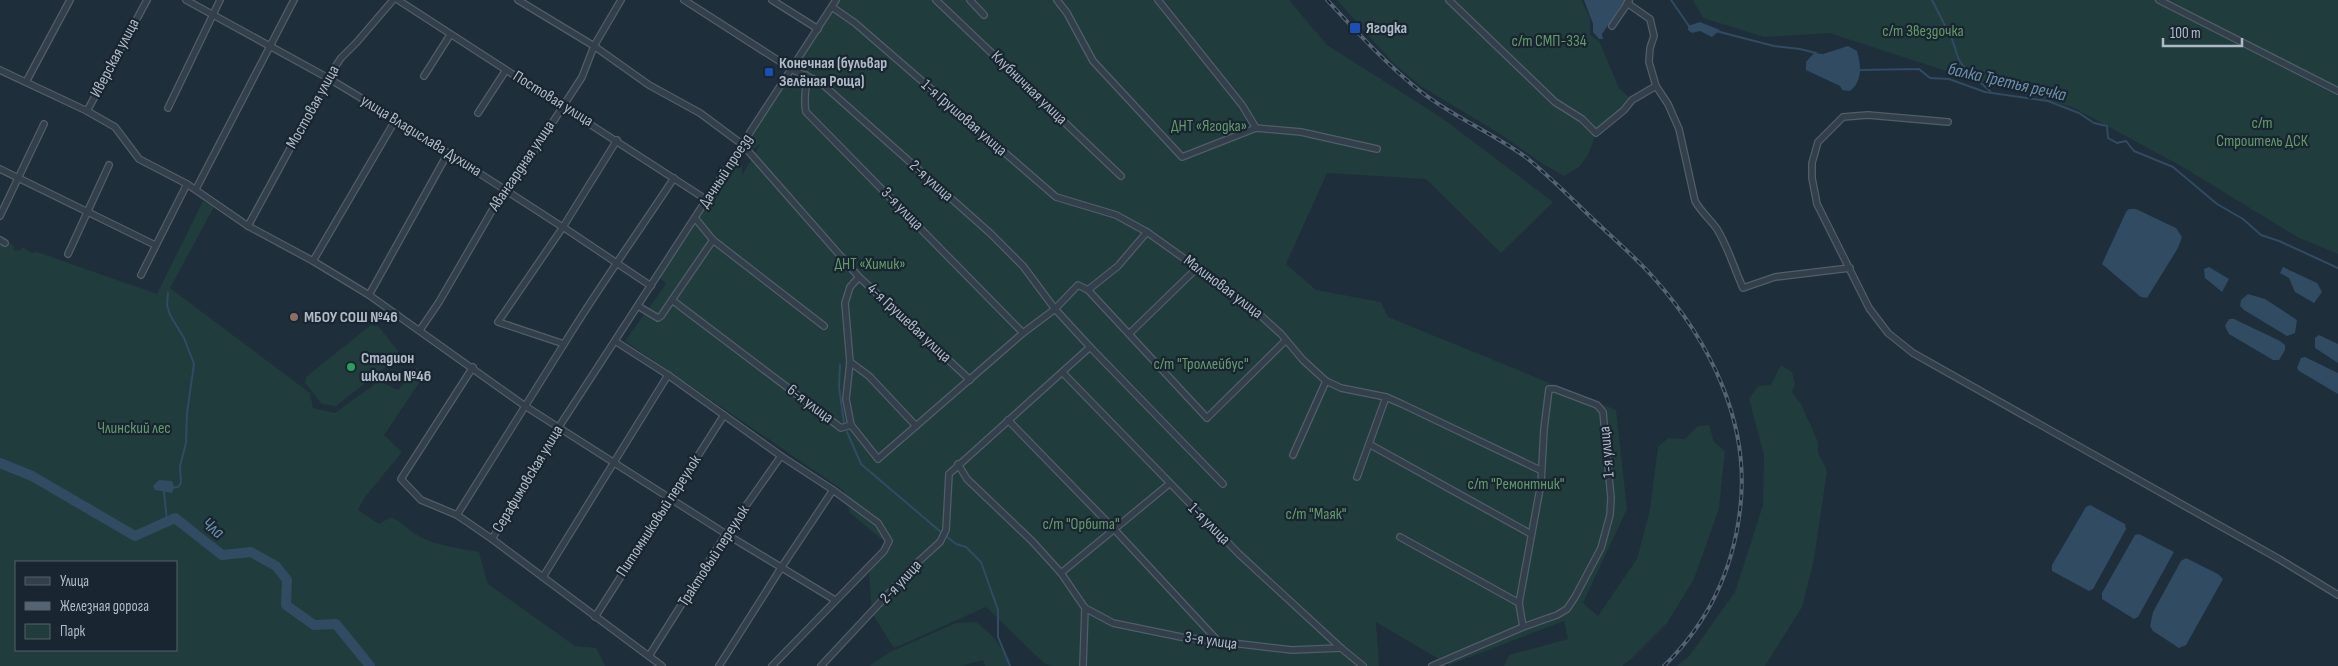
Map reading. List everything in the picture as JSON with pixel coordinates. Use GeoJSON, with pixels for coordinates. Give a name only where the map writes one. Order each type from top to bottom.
{"type":"FeatureCollection","features":[{"type":"Feature","properties":{"kind":"street"},"geometry":{"type":"LineString","coordinates":[[26,82],[70,0]]}},
{"type":"Feature","properties":{"kind":"street","name":"Иверская улица"},"geometry":{"type":"LineString","coordinates":[[147,0],[87,112],[115,127],[139,159],[196,189],[248,226],[369,294],[525,406],[670,499],[835,600]]}},
{"type":"Feature","properties":{"kind":"street","name":"улица Владислава Духина"},"geometry":{"type":"LineString","coordinates":[[186,0],[328,78],[396,119],[651,286]]}},
{"type":"Feature","properties":{"kind":"street"},"geometry":{"type":"LineString","coordinates":[[168,108],[220,0]]}},
{"type":"Feature","properties":{"kind":"street"},"geometry":{"type":"LineString","coordinates":[[196,189],[294,0]]}},
{"type":"Feature","properties":{"kind":"street","name":"Мостовая улица"},"geometry":{"type":"LineString","coordinates":[[248,226],[328,78],[341,58],[358,42],[393,0]]}},
{"type":"Feature","properties":{"kind":"street","name":"Постовая улица"},"geometry":{"type":"LineString","coordinates":[[398,0],[707,200]]}},
{"type":"Feature","properties":{"kind":"street","name":"4-я Грушевая улица"},"geometry":{"type":"LineString","coordinates":[[518,0],[594,46],[649,85],[700,113],[743,145],[859,277],[970,380]]}},
{"type":"Feature","properties":{"kind":"street","name":"Авангардная улица"},"geometry":{"type":"LineString","coordinates":[[420,330],[439,302],[504,190],[518,176],[582,77],[594,46],[621,0]]}},
{"type":"Feature","properties":{"kind":"street"},"geometry":{"type":"LineString","coordinates":[[772,0],[818,29]]}},
{"type":"Feature","properties":{"kind":"street","name":"Дачный проезд"},"geometry":{"type":"LineString","coordinates":[[615,341],[793,70],[836,0]]}},
{"type":"Feature","properties":{"kind":"street","name":"Клубничная улица"},"geometry":{"type":"LineString","coordinates":[[936,0],[1122,176]]}},
{"type":"Feature","properties":{"kind":"street"},"geometry":{"type":"LineString","coordinates":[[970,0],[984,15]]}},
{"type":"Feature","properties":{"kind":"street"},"geometry":{"type":"LineString","coordinates":[[1057,0],[1067,13],[1093,61],[1182,157],[1256,128],[1301,132],[1377,149]]}},
{"type":"Feature","properties":{"kind":"street"},"geometry":{"type":"LineString","coordinates":[[1158,0],[1242,105],[1256,128]]}},
{"type":"Feature","properties":{"kind":"street"},"geometry":{"type":"LineString","coordinates":[[1449,0],[1554,102],[1582,119],[1596,133],[1624,110],[1632,100],[1656,86]]}},
{"type":"Feature","properties":{"kind":"street"},"geometry":{"type":"LineString","coordinates":[[2159,0],[2338,91]]}},
{"type":"Feature","properties":{"kind":"street","name":"2-я улица"},"geometry":{"type":"LineString","coordinates":[[687,1],[793,70],[820,82],[990,233],[1023,266],[1055,309],[1090,347],[1223,484]]}},
{"type":"Feature","properties":{"kind":"street"},"geometry":{"type":"LineString","coordinates":[[1612,26],[1629,2],[1650,20],[1654,36],[1650,48],[1649,62],[1656,86],[1668,104],[1679,129],[1695,200],[1700,210],[1716,228],[1730,253],[1743,288],[1775,277],[1850,268]]}},
{"type":"Feature","properties":{"kind":"street","name":"1-я Грушовая улица"},"geometry":{"type":"LineString","coordinates":[[832,6],[855,23],[1056,197],[1106,212]]}},
{"type":"Feature","properties":{"kind":"street"},"geometry":{"type":"LineString","coordinates":[[424,76],[450,35]]}},
{"type":"Feature","properties":{"kind":"street"},"geometry":{"type":"LineString","coordinates":[[0,70],[87,112]]}},
{"type":"Feature","properties":{"kind":"street"},"geometry":{"type":"LineString","coordinates":[[478,113],[506,70]]}},
{"type":"Feature","properties":{"kind":"street","name":"3-я улица"},"geometry":{"type":"LineString","coordinates":[[806,76],[807,88],[804,105],[806,112],[1023,333]]}},
{"type":"Feature","properties":{"kind":"street"},"geometry":{"type":"LineString","coordinates":[[1948,122],[1868,115],[1843,117],[1818,142],[1812,163],[1814,193],[1828,225],[1869,308],[1888,333],[1913,353],[2279,559],[2338,595]]}},
{"type":"Feature","properties":{"kind":"street"},"geometry":{"type":"LineString","coordinates":[[313,261],[396,119]]}},
{"type":"Feature","properties":{"kind":"street"},"geometry":{"type":"LineString","coordinates":[[0,216],[44,124]]}},
{"type":"Feature","properties":{"kind":"street"},"geometry":{"type":"LineString","coordinates":[[564,344],[498,322],[563,228],[617,140]]}},
{"type":"Feature","properties":{"kind":"street"},"geometry":{"type":"LineString","coordinates":[[369,294],[448,153]]}},
{"type":"Feature","properties":{"kind":"street"},"geometry":{"type":"LineString","coordinates":[[68,254],[110,165]]}},
{"type":"Feature","properties":{"kind":"street"},"geometry":{"type":"LineString","coordinates":[[0,169],[155,245]]}},
{"type":"Feature","properties":{"kind":"street"},"geometry":{"type":"LineString","coordinates":[[458,515],[616,262],[629,247],[674,178]]}},
{"type":"Feature","properties":{"kind":"street"},"geometry":{"type":"LineString","coordinates":[[141,275],[187,184]]}},
{"type":"Feature","properties":{"kind":"street","name":"Малиновая улица"},"geometry":{"type":"LineString","coordinates":[[1106,212],[1147,232],[1248,304],[1326,381],[1341,388],[1386,398],[1540,470]]}},
{"type":"Feature","properties":{"kind":"street"},"geometry":{"type":"LineString","coordinates":[[695,218],[713,240],[824,326]]}},
{"type":"Feature","properties":{"kind":"street"},"geometry":{"type":"LineString","coordinates":[[1088,290],[1118,266],[1147,232]]}},
{"type":"Feature","properties":{"kind":"street"},"geometry":{"type":"LineString","coordinates":[[638,306],[658,318],[713,240]]}},
{"type":"Feature","properties":{"kind":"street"},"geometry":{"type":"LineString","coordinates":[[1129,334],[1198,267]]}},
{"type":"Feature","properties":{"kind":"street","name":"6-я улица"},"geometry":{"type":"LineString","coordinates":[[672,300],[842,428],[851,426],[846,399],[850,362],[845,303],[850,287],[859,277]]}},
{"type":"Feature","properties":{"kind":"street"},"geometry":{"type":"LineString","coordinates":[[851,426],[878,459],[1023,333],[1055,309],[1078,285],[1088,290],[1206,418],[1286,340]]}},
{"type":"Feature","properties":{"kind":"street"},"geometry":{"type":"LineString","coordinates":[[615,341],[668,375],[781,456],[833,490],[878,523],[889,541],[884,551],[772,666]]}},
{"type":"Feature","properties":{"kind":"street","name":"Серафимовская улица"},"geometry":{"type":"LineString","coordinates":[[615,341],[559,427],[492,539],[662,666]]}},
{"type":"Feature","properties":{"kind":"street","name":"2-я улица"},"geometry":{"type":"LineString","coordinates":[[821,666],[918,562],[940,542],[946,530],[947,482],[949,474],[1090,347]]}},
{"type":"Feature","properties":{"kind":"street"},"geometry":{"type":"LineString","coordinates":[[850,362],[868,376],[916,426]]}},
{"type":"Feature","properties":{"kind":"street"},"geometry":{"type":"LineString","coordinates":[[473,367],[401,479],[422,500],[458,515],[492,539]]}},
{"type":"Feature","properties":{"kind":"street","name":"1-я улица"},"geometry":{"type":"LineString","coordinates":[[1063,373],[1238,554],[1341,648],[1364,666]]}},
{"type":"Feature","properties":{"kind":"street"},"geometry":{"type":"LineString","coordinates":[[544,578],[668,375]]}},
{"type":"Feature","properties":{"kind":"street"},"geometry":{"type":"LineString","coordinates":[[1293,455],[1326,381]]}},
{"type":"Feature","properties":{"kind":"street","name":"1-я улица"},"geometry":{"type":"LineString","coordinates":[[1432,666],[1523,627],[1557,615],[1567,609],[1576,597],[1601,548],[1610,515],[1611,498],[1603,412],[1597,405],[1572,395],[1549,389],[1544,429],[1543,463],[1540,470],[1541,483],[1519,603],[1523,627]]}},
{"type":"Feature","properties":{"kind":"street"},"geometry":{"type":"LineString","coordinates":[[1358,477],[1386,398]]}},
{"type":"Feature","properties":{"kind":"street","name":"Питомниковый переулок"},"geometry":{"type":"LineString","coordinates":[[595,617],[724,415]]}},
{"type":"Feature","properties":{"kind":"street"},"geometry":{"type":"LineString","coordinates":[[1008,420],[1114,528],[1217,640]]}},
{"type":"Feature","properties":{"kind":"street"},"geometry":{"type":"LineString","coordinates":[[1370,444],[1531,534]]}},
{"type":"Feature","properties":{"kind":"street","name":"Трактовый переулок"},"geometry":{"type":"LineString","coordinates":[[649,656],[726,534],[781,456]]}},
{"type":"Feature","properties":{"kind":"street","name":"3-я улица"},"geometry":{"type":"LineString","coordinates":[[958,464],[967,479],[1032,541],[1061,573],[1085,608],[1113,623],[1181,637],[1217,640],[1238,645],[1292,650],[1341,648]]}},
{"type":"Feature","properties":{"kind":"street"},"geometry":{"type":"LineString","coordinates":[[1061,573],[1169,484]]}},
{"type":"Feature","properties":{"kind":"street"},"geometry":{"type":"LineString","coordinates":[[719,666],[833,490]]}},
{"type":"Feature","properties":{"kind":"street"},"geometry":{"type":"LineString","coordinates":[[1400,537],[1519,603]]}},
{"type":"Feature","properties":{"kind":"street"},"geometry":{"type":"LineString","coordinates":[[1083,666],[1085,608]]}},
{"type":"Feature","properties":{"kind":"green space"},"geometry":{"type":"Polygon","coordinates":[[[840,0],[1289,0],[1327,45],[1442,118],[1553,202],[1501,253],[1426,179],[1327,173],[1286,264],[1316,290],[1381,302],[1388,317],[1616,410],[1627,509],[1583,603],[1598,616],[1637,559],[1650,510],[1658,447],[1668,438],[1685,439],[1698,426],[1709,425],[1714,442],[1725,451],[1719,508],[1694,579],[1667,623],[1622,666],[1504,666],[1509,655],[1568,639],[1564,621],[1449,665],[1376,622],[1379,666],[1054,666],[1045,664],[986,607],[894,648],[872,613],[869,573],[891,547],[850,513],[844,491],[625,341],[666,284],[660,278],[660,273],[732,163],[742,165],[742,175],[761,143],[754,149],[748,144],[788,77],[790,76],[795,80],[801,68],[798,63],[832,11],[838,14],[841,10],[837,6],[840,0]]]}},
{"type":"Feature","properties":{"kind":"green space","name":"с/т СМП-334"},"geometry":{"type":"Polygon","coordinates":[[[1337,0],[1581,0],[1590,18],[1590,35],[1599,41],[1619,88],[1632,100],[1596,133],[1588,155],[1579,167],[1564,176],[1497,132],[1422,87],[1393,63],[1337,0]]]}},
{"type":"Feature","properties":{"kind":"green space","name":"с/т Строитель ДСК"},"geometry":{"type":"Polygon","coordinates":[[[1693,0],[2338,0],[2338,254],[2299,238],[2181,166],[2074,108],[1965,77],[1829,33],[1764,37],[1703,18],[1693,0]]]}},
{"type":"Feature","properties":{"kind":"green space","name":"Члинский лес"},"geometry":{"type":"Polygon","coordinates":[[[203,201],[214,207],[170,288],[310,393],[313,408],[335,413],[379,381],[398,390],[417,367],[425,374],[384,435],[402,452],[365,497],[358,510],[379,524],[391,517],[431,542],[479,552],[488,584],[575,646],[596,648],[605,666],[0,666],[0,244],[11,244],[14,247],[14,251],[21,250],[22,247],[32,253],[37,252],[157,294],[203,201]]]}},
{"type":"Feature","properties":{"kind":"green space","name":"Стадион школы №46"},"geometry":{"type":"Polygon","coordinates":[[[371,325],[378,326],[398,351],[397,358],[336,406],[322,404],[305,383],[306,377],[371,325]]]}},
{"type":"Feature","properties":{"kind":"green space"},"geometry":{"type":"Polygon","coordinates":[[[1781,365],[1792,372],[1795,384],[1792,392],[1801,404],[1818,442],[1818,453],[1827,471],[1814,559],[1802,607],[1765,666],[1677,666],[1690,655],[1735,592],[1763,505],[1764,455],[1749,399],[1758,386],[1771,385],[1781,365]]]}},
{"type":"Feature","properties":{"kind":"green space"},"geometry":{"type":"Polygon","coordinates":[[[976,622],[994,638],[1010,660],[1009,666],[985,666],[983,660],[960,666],[869,666],[890,652],[956,623],[976,622]]]}},
{"type":"Feature","properties":{"kind":"water"},"geometry":{"type":"Polygon","coordinates":[[[1584,0],[1625,0],[1602,34],[1603,39],[1599,39],[1593,32],[1593,24],[1584,0]]]}},
{"type":"Feature","properties":{"kind":"water"},"geometry":{"type":"Polygon","coordinates":[[[1700,22],[1720,30],[1712,37],[1700,31],[1692,33],[1688,30],[1688,26],[1700,22]]]}},
{"type":"Feature","properties":{"kind":"water"},"geometry":{"type":"Polygon","coordinates":[[[1848,46],[1857,51],[1860,67],[1859,78],[1850,91],[1842,90],[1840,86],[1806,70],[1806,62],[1814,53],[1823,54],[1848,46]]]}},
{"type":"Feature","properties":{"kind":"water"},"geometry":{"type":"Polygon","coordinates":[[[2129,209],[2136,209],[2176,228],[2182,237],[2178,248],[2147,298],[2141,297],[2102,264],[2129,209]]]}},
{"type":"Feature","properties":{"kind":"water"},"geometry":{"type":"Polygon","coordinates":[[[2209,267],[2229,279],[2222,292],[2205,278],[2204,269],[2209,267]]]}},
{"type":"Feature","properties":{"kind":"water"},"geometry":{"type":"Polygon","coordinates":[[[2283,267],[2317,283],[2322,292],[2314,303],[2295,292],[2289,278],[2280,273],[2283,267]]]}},
{"type":"Feature","properties":{"kind":"water"},"geometry":{"type":"Polygon","coordinates":[[[2248,294],[2265,299],[2297,320],[2295,333],[2287,336],[2244,310],[2240,306],[2241,300],[2248,294]]]}},
{"type":"Feature","properties":{"kind":"water"},"geometry":{"type":"Polygon","coordinates":[[[2229,319],[2234,319],[2285,345],[2285,350],[2279,360],[2273,360],[2229,334],[2225,326],[2229,319]]]}},
{"type":"Feature","properties":{"kind":"water"},"geometry":{"type":"Polygon","coordinates":[[[2319,335],[2338,344],[2338,363],[2315,348],[2315,338],[2319,335]]]}},
{"type":"Feature","properties":{"kind":"water"},"geometry":{"type":"Polygon","coordinates":[[[2305,357],[2338,373],[2338,394],[2299,371],[2297,368],[2301,358],[2305,357]]]}},
{"type":"Feature","properties":{"kind":"water"},"geometry":{"type":"Polygon","coordinates":[[[159,480],[172,481],[174,487],[172,493],[155,490],[153,486],[159,480]]]}},
{"type":"Feature","properties":{"kind":"water"},"geometry":{"type":"Polygon","coordinates":[[[2090,505],[2125,524],[2126,529],[2093,589],[2089,591],[2052,571],[2052,565],[2086,507],[2090,505]]]}},
{"type":"Feature","properties":{"kind":"water"},"geometry":{"type":"Polygon","coordinates":[[[2139,534],[2174,552],[2138,617],[2134,619],[2102,599],[2102,593],[2135,535],[2139,534]]]}},
{"type":"Feature","properties":{"kind":"water"},"geometry":{"type":"Polygon","coordinates":[[[2186,558],[2218,574],[2223,579],[2186,645],[2179,648],[2153,631],[2150,626],[2153,612],[2181,561],[2186,558]]]}},
{"type":"Feature","properties":{"kind":"waterway","name":"балка Третья речка"},"geometry":{"type":"LineString","coordinates":[[1671,0],[1689,26]]}},
{"type":"Feature","properties":{"kind":"waterway"},"geometry":{"type":"LineString","coordinates":[[1932,0],[1952,39],[1959,60],[1967,71],[1990,91]]}},
{"type":"Feature","properties":{"kind":"waterway","name":"балка Третья речка"},"geometry":{"type":"LineString","coordinates":[[1716,31],[1774,46],[1816,53]]}},
{"type":"Feature","properties":{"kind":"waterway","name":"балка Третья речка"},"geometry":{"type":"LineString","coordinates":[[1860,70],[1919,69],[1930,78],[1949,79],[1985,92],[2048,101],[2079,113],[2094,123],[2107,126],[2108,138],[2117,143],[2126,141],[2134,151],[2173,167],[2217,204],[2243,219],[2261,235],[2279,241],[2338,268]]}},
{"type":"Feature","properties":{"kind":"waterway"},"geometry":{"type":"LineString","coordinates":[[168,293],[167,305],[170,315],[184,338],[194,364],[187,413],[186,443],[180,466],[181,483],[178,487],[171,488]]}},
{"type":"Feature","properties":{"kind":"waterway"},"geometry":{"type":"LineString","coordinates":[[840,365],[839,387],[844,423]]}},
{"type":"Feature","properties":{"kind":"waterway"},"geometry":{"type":"LineString","coordinates":[[847,432],[861,464],[942,533]]}},
{"type":"Feature","properties":{"kind":"waterway","name":"Чла"},"geometry":{"type":"LineString","coordinates":[[0,463],[32,476],[135,536],[175,518],[222,555],[251,552],[276,566],[287,580],[286,605],[314,625],[336,624],[370,666]]}},
{"type":"Feature","properties":{"kind":"waterway"},"geometry":{"type":"LineString","coordinates":[[164,492],[167,521]]}},
{"type":"Feature","properties":{"kind":"waterway"},"geometry":{"type":"LineString","coordinates":[[946,536],[956,544],[966,547],[981,562],[998,610],[998,637],[1010,666]]}},
{"type":"Feature","properties":{"kind":"railway"},"geometry":{"type":"LineString","coordinates":[[1327,0],[1407,81],[1446,109],[1514,149],[1553,180],[1653,277],[1674,302],[1708,356],[1722,385],[1732,415],[1739,446],[1742,478],[1737,532],[1724,574],[1706,614],[1680,649],[1664,666]]}},
{"type":"Feature","properties":{"kind":"place","name":"Ягодка"},"geometry":{"type":"Point","coordinates":[1355,28]}},
{"type":"Feature","properties":{"kind":"place","name":"Конечная (бульвар Зелёная Роща)"},"geometry":{"type":"Point","coordinates":[769,72]}},
{"type":"Feature","properties":{"kind":"place","name":"МБОУ СОШ №46"},"geometry":{"type":"Point","coordinates":[294,317]}},
{"type":"Feature","properties":{"kind":"place","name":"Стадион школы №46"},"geometry":{"type":"Point","coordinates":[351,367]}},
{"type":"Feature","properties":{"kind":"park label","name":"с/т Звездочка"},"geometry":{"type":"Point","coordinates":[1923,31]}},
{"type":"Feature","properties":{"kind":"park label","name":"ДНТ «Ягодка»"},"geometry":{"type":"Point","coordinates":[1209,126]}},
{"type":"Feature","properties":{"kind":"park label","name":"ДНТ «Химик»"},"geometry":{"type":"Point","coordinates":[870,264]}},
{"type":"Feature","properties":{"kind":"park label","name":"с/т \"Троллейбус\""},"geometry":{"type":"Point","coordinates":[1201,364]}},
{"type":"Feature","properties":{"kind":"park label","name":"с/т \"Ремонтник\""},"geometry":{"type":"Point","coordinates":[1516,484]}},
{"type":"Feature","properties":{"kind":"park label","name":"с/т \"Маяк\""},"geometry":{"type":"Point","coordinates":[1316,514]}},
{"type":"Feature","properties":{"kind":"park label","name":"с/т \"Орбита\""},"geometry":{"type":"Point","coordinates":[1081,524]}}]}
